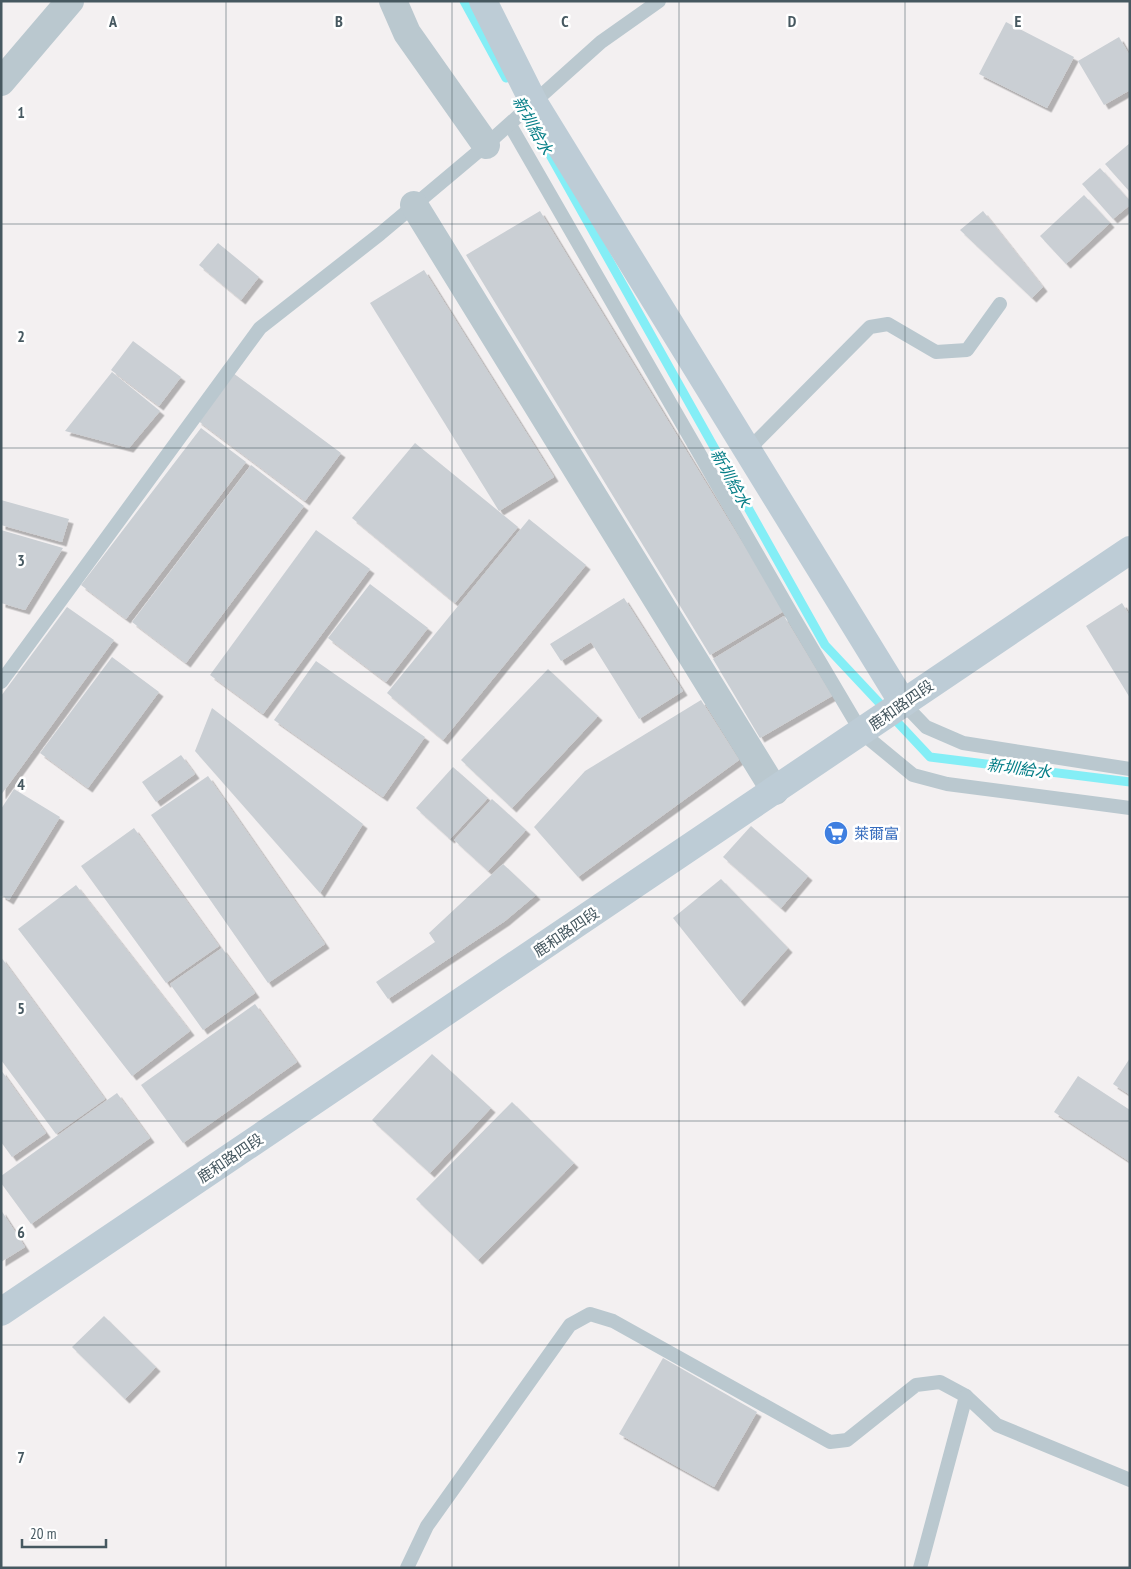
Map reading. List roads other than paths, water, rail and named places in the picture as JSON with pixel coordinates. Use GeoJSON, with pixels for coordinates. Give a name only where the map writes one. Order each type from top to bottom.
{"type":"FeatureCollection","features":[{"type":"Feature","properties":{"kind":"main road"},"geometry":{"type":"LineString","coordinates":[[483,1],[534,103],[903,702]]}},
{"type":"Feature","properties":{"kind":"main road","name":"鹿和路四段"},"geometry":{"type":"LineString","coordinates":[[1,1312],[862,733],[903,702],[1130,550]]}},
{"type":"Feature","properties":{"kind":"street"},"geometry":{"type":"LineString","coordinates":[[1,82],[70,1]]}},
{"type":"Feature","properties":{"kind":"street"},"geometry":{"type":"LineString","coordinates":[[393,1],[406,33],[486,145]]}},
{"type":"Feature","properties":{"kind":"street"},"geometry":{"type":"LineString","coordinates":[[414,205],[775,791]]}},
{"type":"Feature","properties":{"kind":"lane"},"geometry":{"type":"LineString","coordinates":[[1,682],[260,328],[414,205],[510,125],[602,42],[659,1]]}},
{"type":"Feature","properties":{"kind":"lane"},"geometry":{"type":"LineString","coordinates":[[510,125],[788,610],[862,733],[913,775],[947,784],[1130,808]]}},
{"type":"Feature","properties":{"kind":"lane"},"geometry":{"type":"LineString","coordinates":[[747,451],[870,327],[888,324],[936,352],[967,350],[1000,304]]}},
{"type":"Feature","properties":{"kind":"lane"},"geometry":{"type":"LineString","coordinates":[[903,702],[926,727],[963,743],[1130,769]]}},
{"type":"Feature","properties":{"kind":"lane"},"geometry":{"type":"LineString","coordinates":[[407,1568],[428,1526],[570,1325],[590,1314],[613,1321],[830,1442],[847,1440],[916,1385],[940,1382],[966,1396],[997,1424],[1130,1480]]}},
{"type":"Feature","properties":{"kind":"lane"},"geometry":{"type":"LineString","coordinates":[[920,1568],[966,1396]]}},
{"type":"Feature","properties":{"kind":"waterway","name":"新圳給水"},"geometry":{"type":"LineString","coordinates":[[464,1],[506,78]]}},
{"type":"Feature","properties":{"kind":"waterway","name":"新圳給水"},"geometry":{"type":"LineString","coordinates":[[545,146],[825,645],[930,757],[1130,782]]}},
{"type":"Feature","properties":{"kind":"place","name":"萊爾富"},"geometry":{"type":"Point","coordinates":[836,833]}}]}
